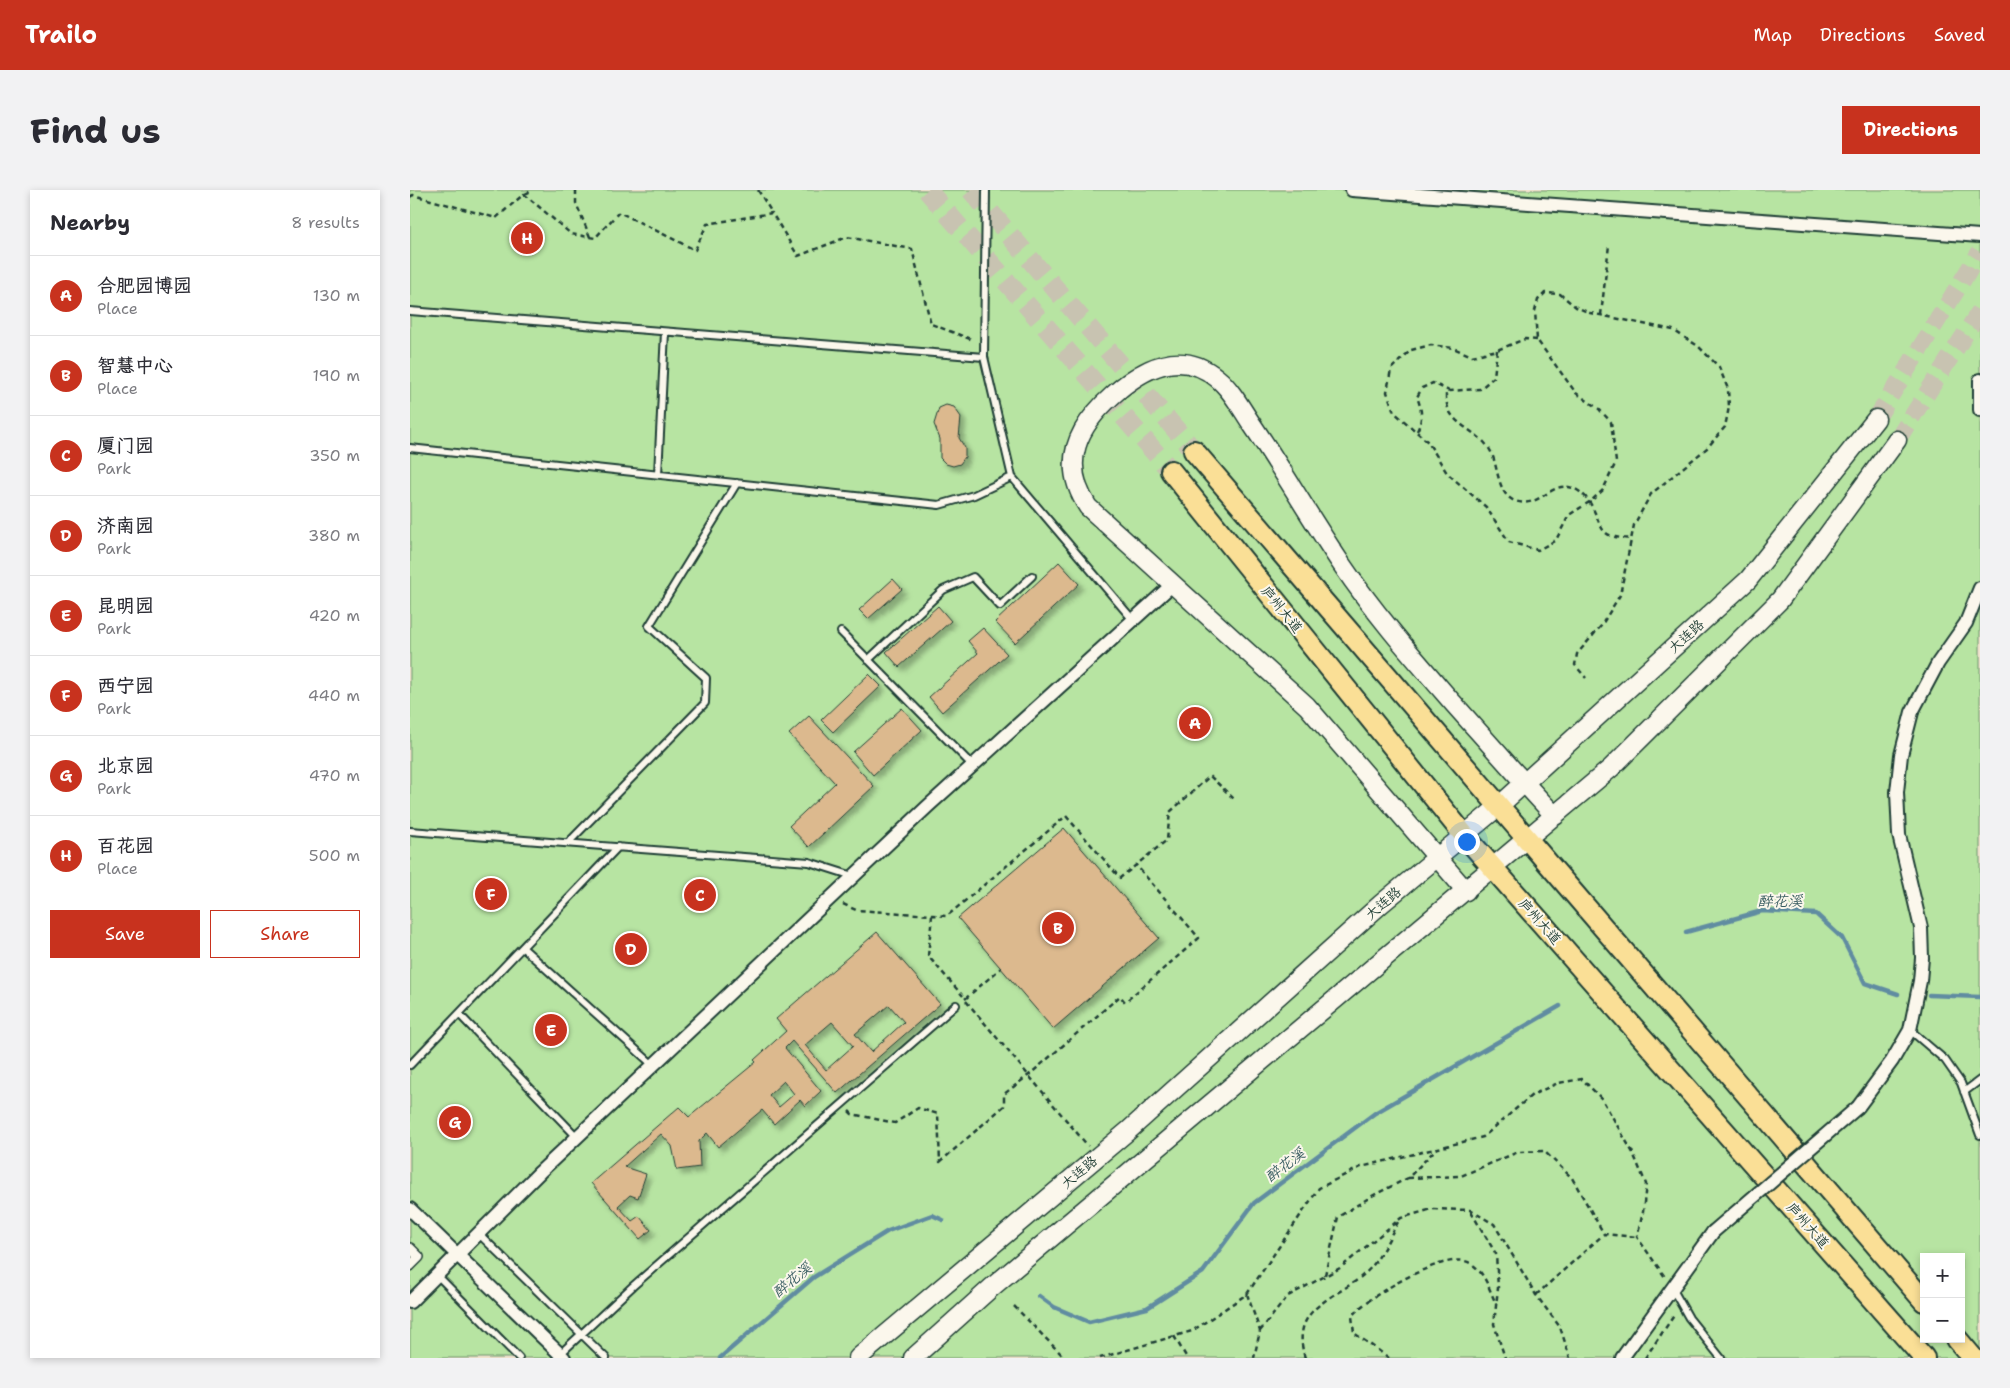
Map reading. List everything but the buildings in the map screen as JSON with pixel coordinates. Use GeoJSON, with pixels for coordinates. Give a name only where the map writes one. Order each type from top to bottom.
{"type":"FeatureCollection","features":[{"type":"Feature","properties":{"kind":"main road"},"geometry":{"type":"LineString","coordinates":[[1466,891],[1307,706],[1093,513],[1078,492],[1074,472],[1074,454],[1086,422],[1122,387],[1155,366],[1170,363],[1201,367],[1226,386],[1277,461],[1342,565],[1393,635],[1555,816]]}},
{"type":"Feature","properties":{"kind":"main road","name":"大连路"},"geometry":{"type":"LineString","coordinates":[[858,1358],[1098,1156],[1437,856],[1499,806],[1523,782],[1748,580],[1876,419]]}},
{"type":"Feature","properties":{"kind":"main road"},"geometry":{"type":"LineString","coordinates":[[913,1358],[991,1288],[1527,841],[1611,768],[1780,600],[1898,440]]}},
{"type":"Feature","properties":{"kind":"main road"},"geometry":{"type":"LineString","coordinates":[[1194,450],[1527,841],[1922,1298]]}},
{"type":"Feature","properties":{"kind":"main road","name":"庐州大道"},"geometry":{"type":"LineString","coordinates":[[1171,472],[1464,834],[1924,1358]]}},
{"type":"Feature","properties":{"kind":"main road"},"geometry":{"type":"LineString","coordinates":[[1960,1343],[1973,1358]]}},
{"type":"Feature","properties":{"kind":"street"},"geometry":{"type":"LineString","coordinates":[[1352,190],[1980,236]]}},
{"type":"Feature","properties":{"kind":"street"},"geometry":{"type":"LineString","coordinates":[[1980,380],[1980,410]]}},
{"type":"Feature","properties":{"kind":"street"},"geometry":{"type":"LineString","coordinates":[[410,1302],[478,1233],[831,897],[972,765],[1173,584]]}},
{"type":"Feature","properties":{"kind":"street"},"geometry":{"type":"LineString","coordinates":[[1622,1358],[1713,1232],[1858,1107],[1892,1061],[1910,1030],[1922,958],[1921,928],[1899,835],[1897,792],[1901,755],[1912,712],[1938,663],[1966,623],[1980,588]]}},
{"type":"Feature","properties":{"kind":"street"},"geometry":{"type":"LineString","coordinates":[[410,1209],[562,1356]]}},
{"type":"Feature","properties":{"kind":"street"},"geometry":{"type":"LineString","coordinates":[[410,1248],[419,1257],[410,1266]]}},
{"type":"Feature","properties":{"kind":"lane"},"geometry":{"type":"LineString","coordinates":[[986,190],[984,357],[1012,477],[1132,620]]}},
{"type":"Feature","properties":{"kind":"lane"},"geometry":{"type":"LineString","coordinates":[[410,311],[984,357]]}},
{"type":"Feature","properties":{"kind":"lane"},"geometry":{"type":"LineString","coordinates":[[658,474],[665,332]]}},
{"type":"Feature","properties":{"kind":"lane"},"geometry":{"type":"LineString","coordinates":[[410,448],[940,505],[974,495],[1012,477]]}},
{"type":"Feature","properties":{"kind":"lane"},"geometry":{"type":"LineString","coordinates":[[569,842],[705,703],[706,678],[649,626],[737,483]]}},
{"type":"Feature","properties":{"kind":"lane"},"geometry":{"type":"LineString","coordinates":[[868,660],[943,590],[973,576],[1000,606],[1032,576]]}},
{"type":"Feature","properties":{"kind":"lane"},"geometry":{"type":"LineString","coordinates":[[841,632],[972,765]]}},
{"type":"Feature","properties":{"kind":"lane"},"geometry":{"type":"LineString","coordinates":[[410,831],[809,862],[854,876]]}},
{"type":"Feature","properties":{"kind":"lane"},"geometry":{"type":"LineString","coordinates":[[410,1065],[524,948],[618,847]]}},
{"type":"Feature","properties":{"kind":"lane"},"geometry":{"type":"LineString","coordinates":[[524,948],[653,1065]]}},
{"type":"Feature","properties":{"kind":"lane"},"geometry":{"type":"LineString","coordinates":[[562,1356],[581,1334],[956,1004]]}},
{"type":"Feature","properties":{"kind":"lane"},"geometry":{"type":"LineString","coordinates":[[460,1015],[578,1137]]}},
{"type":"Feature","properties":{"kind":"lane"},"geometry":{"type":"LineString","coordinates":[[1910,1030],[1945,1060],[1964,1092],[1980,1135]]}},
{"type":"Feature","properties":{"kind":"lane"},"geometry":{"type":"LineString","coordinates":[[1964,1092],[1980,1080]]}},
{"type":"Feature","properties":{"kind":"lane"},"geometry":{"type":"LineString","coordinates":[[478,1233],[606,1358]]}},
{"type":"Feature","properties":{"kind":"lane"},"geometry":{"type":"LineString","coordinates":[[436,1275],[519,1358]]}},
{"type":"Feature","properties":{"kind":"lane"},"geometry":{"type":"LineString","coordinates":[[1672,1287],[1720,1358]]}},
{"type":"Feature","properties":{"kind":"path"},"geometry":{"type":"LineString","coordinates":[[411,196],[496,218],[524,194],[533,190]]}},
{"type":"Feature","properties":{"kind":"path"},"geometry":{"type":"LineString","coordinates":[[576,190],[576,203],[590,237]]}},
{"type":"Feature","properties":{"kind":"path"},"geometry":{"type":"LineString","coordinates":[[758,190],[798,256],[847,237],[912,249],[931,324],[984,344]]}},
{"type":"Feature","properties":{"kind":"path"},"geometry":{"type":"LineString","coordinates":[[524,194],[571,234],[595,238],[619,212],[695,250],[707,224],[772,213]]}},
{"type":"Feature","properties":{"kind":"path"},"geometry":{"type":"LineString","coordinates":[[1601,315],[1609,245]]}},
{"type":"Feature","properties":{"kind":"path"},"geometry":{"type":"LineString","coordinates":[[1537,340],[1525,339],[1497,350],[1472,356],[1453,348],[1431,344],[1411,350],[1391,369],[1387,392],[1394,412],[1428,442],[1447,473],[1486,507],[1509,542],[1538,550],[1556,540],[1569,515],[1603,490],[1616,462],[1610,422],[1599,409],[1576,393],[1537,340],[1535,311],[1538,300],[1545,293],[1560,294],[1576,307],[1601,315],[1673,330],[1698,346],[1719,367],[1728,390],[1729,407],[1726,427],[1707,448],[1650,494],[1634,525],[1620,595],[1601,626],[1577,654],[1574,664],[1586,678]]}},
{"type":"Feature","properties":{"kind":"path"},"geometry":{"type":"LineString","coordinates":[[1417,431],[1422,421],[1422,408],[1417,398],[1422,388],[1433,383],[1450,391],[1480,389],[1494,377],[1497,350]]}},
{"type":"Feature","properties":{"kind":"path"},"geometry":{"type":"LineString","coordinates":[[1450,391],[1446,394],[1446,404],[1449,413],[1482,438],[1492,454],[1502,488],[1513,500],[1529,504],[1540,500],[1548,492],[1564,486],[1578,491],[1594,507],[1601,528],[1607,535],[1632,539]]}},
{"type":"Feature","properties":{"kind":"path"},"geometry":{"type":"LineString","coordinates":[[831,897],[856,910],[947,916],[1066,816],[1120,878],[1167,840],[1170,812],[1210,776],[1235,800]]}},
{"type":"Feature","properties":{"kind":"path"},"geometry":{"type":"LineString","coordinates":[[842,1104],[852,1114],[895,1123],[918,1108],[938,1114],[940,1162],[1004,1106],[1004,1094],[1029,1075],[1120,996],[1125,1002],[1199,938],[1136,865]]}},
{"type":"Feature","properties":{"kind":"path"},"geometry":{"type":"LineString","coordinates":[[932,915],[928,956],[1098,1156]]}},
{"type":"Feature","properties":{"kind":"path"},"geometry":{"type":"LineString","coordinates":[[965,999],[1002,968]]}},
{"type":"Feature","properties":{"kind":"path"},"geometry":{"type":"LineString","coordinates":[[1100,1358],[1192,1331],[1247,1294],[1320,1188],[1361,1166],[1483,1137],[1532,1095],[1558,1083],[1582,1079],[1602,1099],[1633,1153],[1646,1184],[1643,1212],[1637,1237],[1672,1287]]}},
{"type":"Feature","properties":{"kind":"path"},"geometry":{"type":"LineString","coordinates":[[1324,1276],[1338,1217],[1372,1196],[1408,1178],[1438,1147]]}},
{"type":"Feature","properties":{"kind":"path"},"geometry":{"type":"LineString","coordinates":[[1408,1178],[1461,1176],[1518,1152],[1544,1151],[1572,1178],[1604,1234]]}},
{"type":"Feature","properties":{"kind":"path"},"geometry":{"type":"LineString","coordinates":[[1254,1358],[1260,1331],[1288,1296],[1340,1268],[1400,1218],[1432,1210],[1470,1210],[1494,1224],[1536,1295],[1560,1327],[1570,1358]]}},
{"type":"Feature","properties":{"kind":"path"},"geometry":{"type":"LineString","coordinates":[[1470,1210],[1496,1254],[1494,1324],[1505,1358]]}},
{"type":"Feature","properties":{"kind":"path"},"geometry":{"type":"LineString","coordinates":[[1305,1358],[1301,1332],[1308,1316],[1316,1306],[1343,1290],[1372,1266],[1400,1218]]}},
{"type":"Feature","properties":{"kind":"path"},"geometry":{"type":"LineString","coordinates":[[1536,1295],[1604,1234],[1637,1237]]}},
{"type":"Feature","properties":{"kind":"path"},"geometry":{"type":"LineString","coordinates":[[1389,1358],[1354,1333],[1352,1316],[1365,1302],[1406,1279],[1430,1267],[1454,1260],[1468,1262],[1482,1273],[1496,1304]]}},
{"type":"Feature","properties":{"kind":"path"},"geometry":{"type":"LineString","coordinates":[[1247,1294],[1260,1331]]}},
{"type":"Feature","properties":{"kind":"path"},"geometry":{"type":"LineString","coordinates":[[1645,1358],[1682,1304]]}},
{"type":"Feature","properties":{"kind":"path"},"geometry":{"type":"LineString","coordinates":[[1014,1306],[1064,1358]]}},
{"type":"Feature","properties":{"kind":"path"},"geometry":{"type":"LineString","coordinates":[[1174,1336],[1187,1358]]}},
{"type":"Feature","properties":{"kind":"green space"},"geometry":{"type":"Polygon","coordinates":[[[410,190],[1980,190],[1980,1358],[410,1358],[410,190]]]}},
{"type":"Feature","properties":{"kind":"waterway","name":"醉花溪"},"geometry":{"type":"LineString","coordinates":[[1686,932],[1762,911],[1816,914],[1842,938],[1865,983],[1898,994]]}},
{"type":"Feature","properties":{"kind":"waterway"},"geometry":{"type":"LineString","coordinates":[[1929,995],[1980,997]]}},
{"type":"Feature","properties":{"kind":"waterway","name":"醉花溪"},"geometry":{"type":"LineString","coordinates":[[1039,1296],[1054,1307],[1089,1322],[1147,1308],[1203,1272],[1254,1203],[1375,1113],[1560,1006]]}},
{"type":"Feature","properties":{"kind":"waterway","name":"醉花溪"},"geometry":{"type":"LineString","coordinates":[[720,1358],[814,1277],[888,1231],[932,1215],[943,1220]]}},
{"type":"Feature","properties":{"kind":"tunnel"},"geometry":{"type":"LineString","coordinates":[[927,190],[1171,471]]}},
{"type":"Feature","properties":{"kind":"tunnel"},"geometry":{"type":"LineString","coordinates":[[971,190],[1194,451]]}},
{"type":"Feature","properties":{"kind":"tunnel"},"geometry":{"type":"LineString","coordinates":[[1876,419],[1980,252]]}},
{"type":"Feature","properties":{"kind":"tunnel"},"geometry":{"type":"LineString","coordinates":[[1897,440],[1980,311]]}},
{"type":"Feature","properties":{"kind":"place","name":"百花园"},"geometry":{"type":"Point","coordinates":[527,238]}},
{"type":"Feature","properties":{"kind":"place","name":"合肥园博园"},"geometry":{"type":"Point","coordinates":[1195,723]}},
{"type":"Feature","properties":{"kind":"place","name":"西宁园"},"geometry":{"type":"Point","coordinates":[491,894]}},
{"type":"Feature","properties":{"kind":"place","name":"厦门园"},"geometry":{"type":"Point","coordinates":[700,895]}},
{"type":"Feature","properties":{"kind":"place","name":"智慧中心"},"geometry":{"type":"Point","coordinates":[1058,928]}},
{"type":"Feature","properties":{"kind":"place","name":"济南园"},"geometry":{"type":"Point","coordinates":[631,949]}},
{"type":"Feature","properties":{"kind":"place","name":"昆明园"},"geometry":{"type":"Point","coordinates":[551,1030]}},
{"type":"Feature","properties":{"kind":"place","name":"北京园"},"geometry":{"type":"Point","coordinates":[455,1122]}}]}
